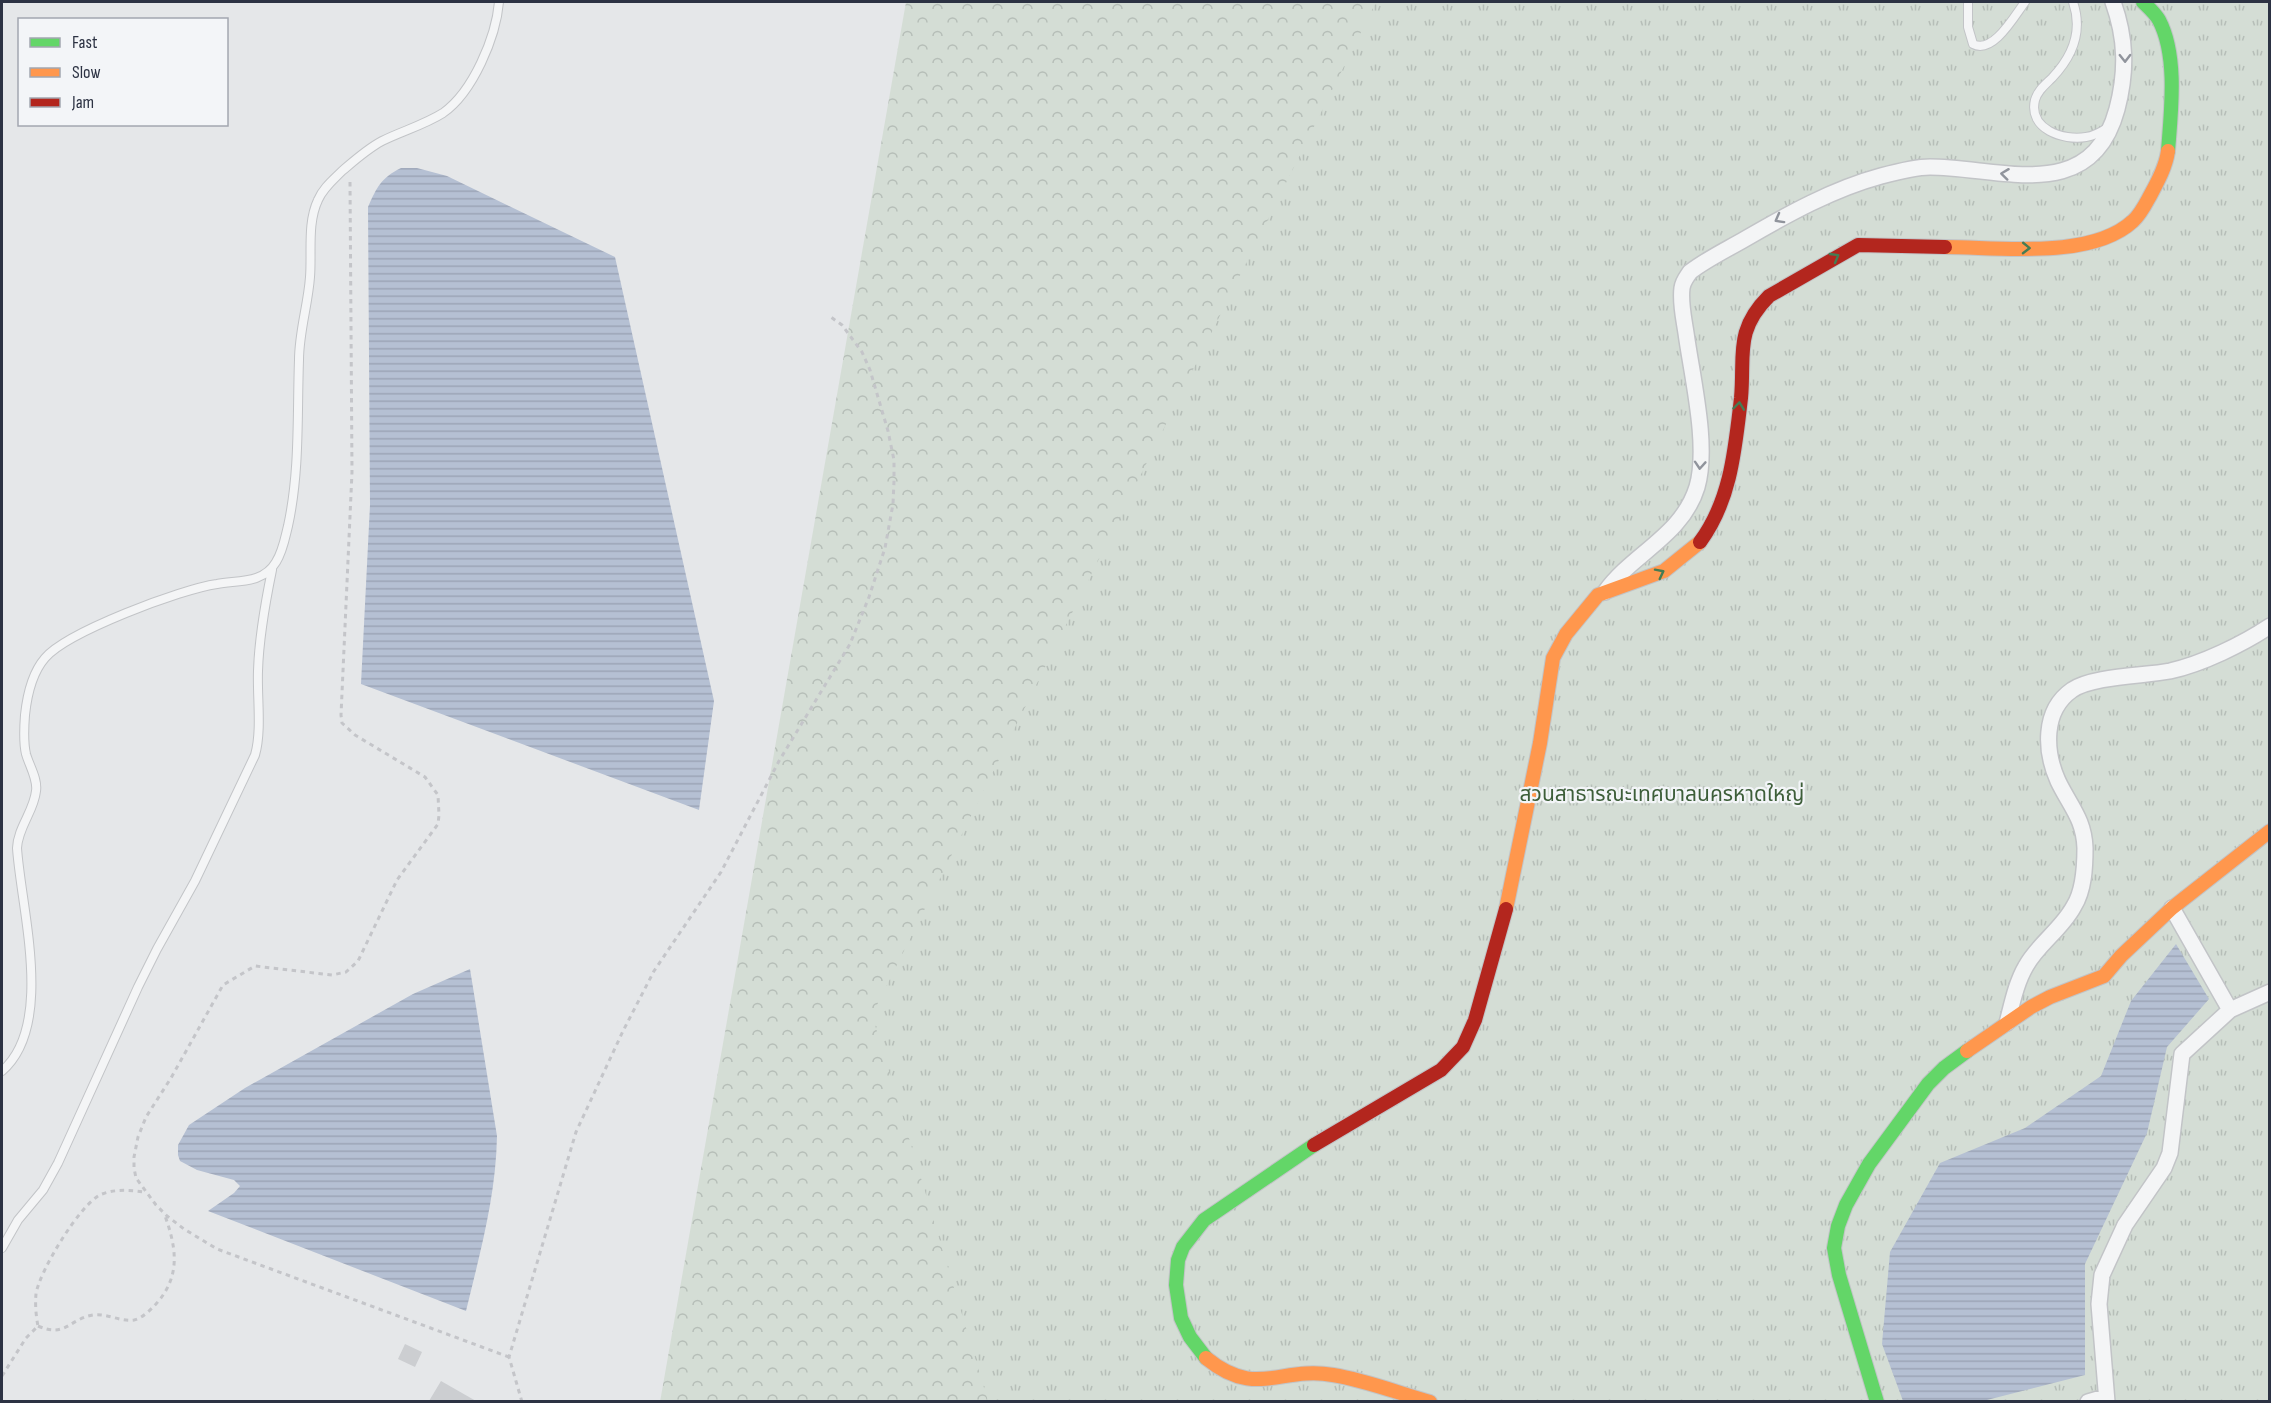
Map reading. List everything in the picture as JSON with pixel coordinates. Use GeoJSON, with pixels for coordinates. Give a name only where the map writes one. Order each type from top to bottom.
{"type":"FeatureCollection","features":[{"type":"Feature","properties":{"kind":"street"},"geometry":{"type":"LineString","coordinates":[[1605,592],[1619,575],[1657,544],[1679,521],[1691,502],[1699,480],[1701,465],[1698,417],[1681,300],[1684,280],[1690,272],[1780,218],[1823,197],[1881,176],[1928,167],[2016,175],[2053,174],[2076,165],[2091,154],[2103,139],[2118,105],[2125,65],[2122,28],[2113,2]]}},
{"type":"Feature","properties":{"kind":"street"},"geometry":{"type":"LineString","coordinates":[[1430,1401],[1335,1375],[1318,1373],[1257,1380],[1229,1374],[1202,1354],[1185,1328],[1176,1298],[1178,1260],[1183,1247],[1204,1220],[1317,1143],[1441,1070],[1462,1047],[1475,1020],[1502,929],[1540,743],[1553,658],[1566,634],[1598,595],[1649,578],[1679,562],[1699,544],[1713,525],[1724,501],[1732,466],[1741,396],[1744,337],[1754,312],[1769,296],[1858,245],[2029,248],[2071,246],[2092,242],[2112,234],[2133,220],[2145,205],[2167,158],[2172,118],[2167,45],[2158,18],[2143,2]]}},
{"type":"Feature","properties":{"kind":"street"},"geometry":{"type":"LineString","coordinates":[[2007,1023],[2025,968],[2074,906],[2083,878],[2085,860],[2082,826],[2076,810],[2059,783],[2050,752],[2050,724],[2058,703],[2074,689],[2090,684],[2172,670],[2201,660],[2255,636],[2270,626]]}},
{"type":"Feature","properties":{"kind":"street"},"geometry":{"type":"LineString","coordinates":[[1877,1401],[1839,1275],[1834,1248],[1838,1226],[1856,1184],[1896,1125],[1928,1084],[1944,1068],[2040,1002],[2104,976],[2121,956],[2172,908],[2270,831]]}},
{"type":"Feature","properties":{"kind":"street"},"geometry":{"type":"LineString","coordinates":[[2172,908],[2230,1010]]}},
{"type":"Feature","properties":{"kind":"street"},"geometry":{"type":"LineString","coordinates":[[2088,1401],[2106,1400],[2099,1304],[2102,1275],[2125,1225],[2164,1168],[2170,1153],[2182,1054],[2230,1010],[2270,992]]}},
{"type":"Feature","properties":{"kind":"lane"},"geometry":{"type":"LineString","coordinates":[[2,1248],[18,1220],[43,1190],[58,1163],[157,949],[192,888],[255,754],[258,737],[260,638],[272,568],[283,547],[294,489],[298,358],[310,283],[313,214],[324,189],[350,164],[371,148],[435,118],[455,101],[479,66],[486,51],[495,25],[499,2]]}},
{"type":"Feature","properties":{"kind":"lane"},"geometry":{"type":"LineString","coordinates":[[1968,2],[1969,36],[1973,44],[1982,47],[2008,26],[2025,2]]}},
{"type":"Feature","properties":{"kind":"lane"},"geometry":{"type":"LineString","coordinates":[[2073,2],[2077,12],[2075,44],[2068,59],[2039,90],[2035,101],[2035,113],[2045,128],[2064,137],[2086,137],[2109,128]]}},
{"type":"Feature","properties":{"kind":"lane"},"geometry":{"type":"LineString","coordinates":[[2,1071],[20,1047],[30,997],[31,956],[17,848],[19,832],[37,790],[26,754],[24,729],[28,697],[38,668],[43,660],[60,645],[110,621],[180,592],[258,579],[272,568]]}},
{"type":"Feature","properties":{"kind":"path"},"geometry":{"type":"LineString","coordinates":[[350,164],[352,472],[342,723],[355,735],[425,777],[436,791],[439,815],[433,832],[397,880],[358,961],[351,969],[332,975],[255,966],[223,985],[171,1078],[146,1117],[138,1137],[134,1168],[136,1178],[163,1212],[200,1240],[235,1257],[509,1357]]}},
{"type":"Feature","properties":{"kind":"path"},"geometry":{"type":"LineString","coordinates":[[522,1401],[509,1357],[576,1132],[623,1031],[665,952],[721,872],[779,761],[842,659],[858,628],[885,548],[893,504],[894,460],[870,370],[862,352],[842,325],[828,315]]}},
{"type":"Feature","properties":{"kind":"path"},"geometry":{"type":"LineString","coordinates":[[2,1376],[26,1338],[38,1326],[36,1293],[42,1277],[75,1220],[92,1200],[102,1194],[131,1190],[146,1192]]}},
{"type":"Feature","properties":{"kind":"path"},"geometry":{"type":"LineString","coordinates":[[38,1326],[49,1331],[58,1331],[89,1316],[105,1315],[131,1320],[143,1316],[166,1291],[174,1265],[174,1244],[163,1212]]}},
{"type":"Feature","properties":{"kind":"green space","name":"สวนสาธารณะเทศบาลนครหาดใหญ่"},"geometry":{"type":"Polygon","coordinates":[[[906,2],[2269,2],[2269,1401],[660,1402],[906,2]]]}},
{"type":"Feature","properties":{"kind":"green space","name":"สวนสาธารณะเทศบาลนครหาดใหญ่"},"geometry":{"type":"Polygon","coordinates":[[[1376,2],[2269,2],[2269,1401],[988,1401],[872,1015],[1376,2]]]}},
{"type":"Feature","properties":{"kind":"water"},"geometry":{"type":"Polygon","coordinates":[[[401,168],[417,168],[447,176],[615,257],[714,701],[699,810],[361,684],[370,505],[368,207],[380,184],[401,168]]]}},
{"type":"Feature","properties":{"kind":"water"},"geometry":{"type":"Polygon","coordinates":[[[2176,944],[2209,999],[2167,1047],[2147,1133],[2085,1264],[2085,1375],[1983,1401],[1903,1401],[1882,1344],[1890,1252],[1940,1163],[2025,1128],[2101,1076],[2131,1001],[2176,944]]]}},
{"type":"Feature","properties":{"kind":"water"},"geometry":{"type":"Polygon","coordinates":[[[470,969],[497,1136],[494,1180],[482,1246],[466,1311],[208,1211],[234,1193],[240,1186],[234,1180],[197,1170],[180,1161],[178,1145],[189,1125],[245,1088],[413,994],[470,969]]]}},
{"type":"Feature","properties":{"kind":"building"},"geometry":{"type":"Polygon","coordinates":[[[405,1344],[422,1352],[415,1367],[398,1359],[405,1344]]]}},
{"type":"Feature","properties":{"kind":"building"},"geometry":{"type":"Polygon","coordinates":[[[441,1381],[476,1401],[429,1401],[441,1381]]]}},
{"type":"Feature","properties":{"kind":"traffic: fast"},"geometry":{"type":"LineString","coordinates":[[2143,2],[2159,20],[2169,50],[2172,84],[2168,151]]}},
{"type":"Feature","properties":{"kind":"traffic: fast"},"geometry":{"type":"LineString","coordinates":[[1877,1402],[1839,1275],[1834,1248],[1838,1226],[1846,1205],[1869,1164],[1928,1084],[1944,1068],[1967,1051]]}},
{"type":"Feature","properties":{"kind":"traffic: fast"},"geometry":{"type":"LineString","coordinates":[[1206,1358],[1190,1337],[1181,1318],[1176,1285],[1178,1260],[1183,1247],[1204,1220],[1314,1145]]}},
{"type":"Feature","properties":{"kind":"traffic: slow"},"geometry":{"type":"LineString","coordinates":[[1945,247],[2044,249],[2094,242],[2115,233],[2133,221],[2141,212],[2154,189],[2168,151]]}},
{"type":"Feature","properties":{"kind":"traffic: slow"},"geometry":{"type":"LineString","coordinates":[[1506,909],[1540,743],[1553,658],[1566,634],[1598,595],[1664,571],[1700,542]]}},
{"type":"Feature","properties":{"kind":"traffic: slow"},"geometry":{"type":"LineString","coordinates":[[1967,1051],[2031,1007],[2104,976],[2121,956],[2172,908],[2270,831]]}},
{"type":"Feature","properties":{"kind":"traffic: slow"},"geometry":{"type":"LineString","coordinates":[[1206,1358],[1239,1377],[1268,1379],[1314,1373],[1333,1375],[1369,1383],[1430,1402]]}},
{"type":"Feature","properties":{"kind":"traffic: jam"},"geometry":{"type":"LineString","coordinates":[[1700,542],[1719,509],[1730,473],[1741,398],[1743,344],[1750,321],[1758,309],[1769,296],[1858,245],[1945,247]]}},
{"type":"Feature","properties":{"kind":"traffic: jam"},"geometry":{"type":"LineString","coordinates":[[1314,1145],[1441,1070],[1463,1047],[1475,1020],[1506,909]]}}]}
